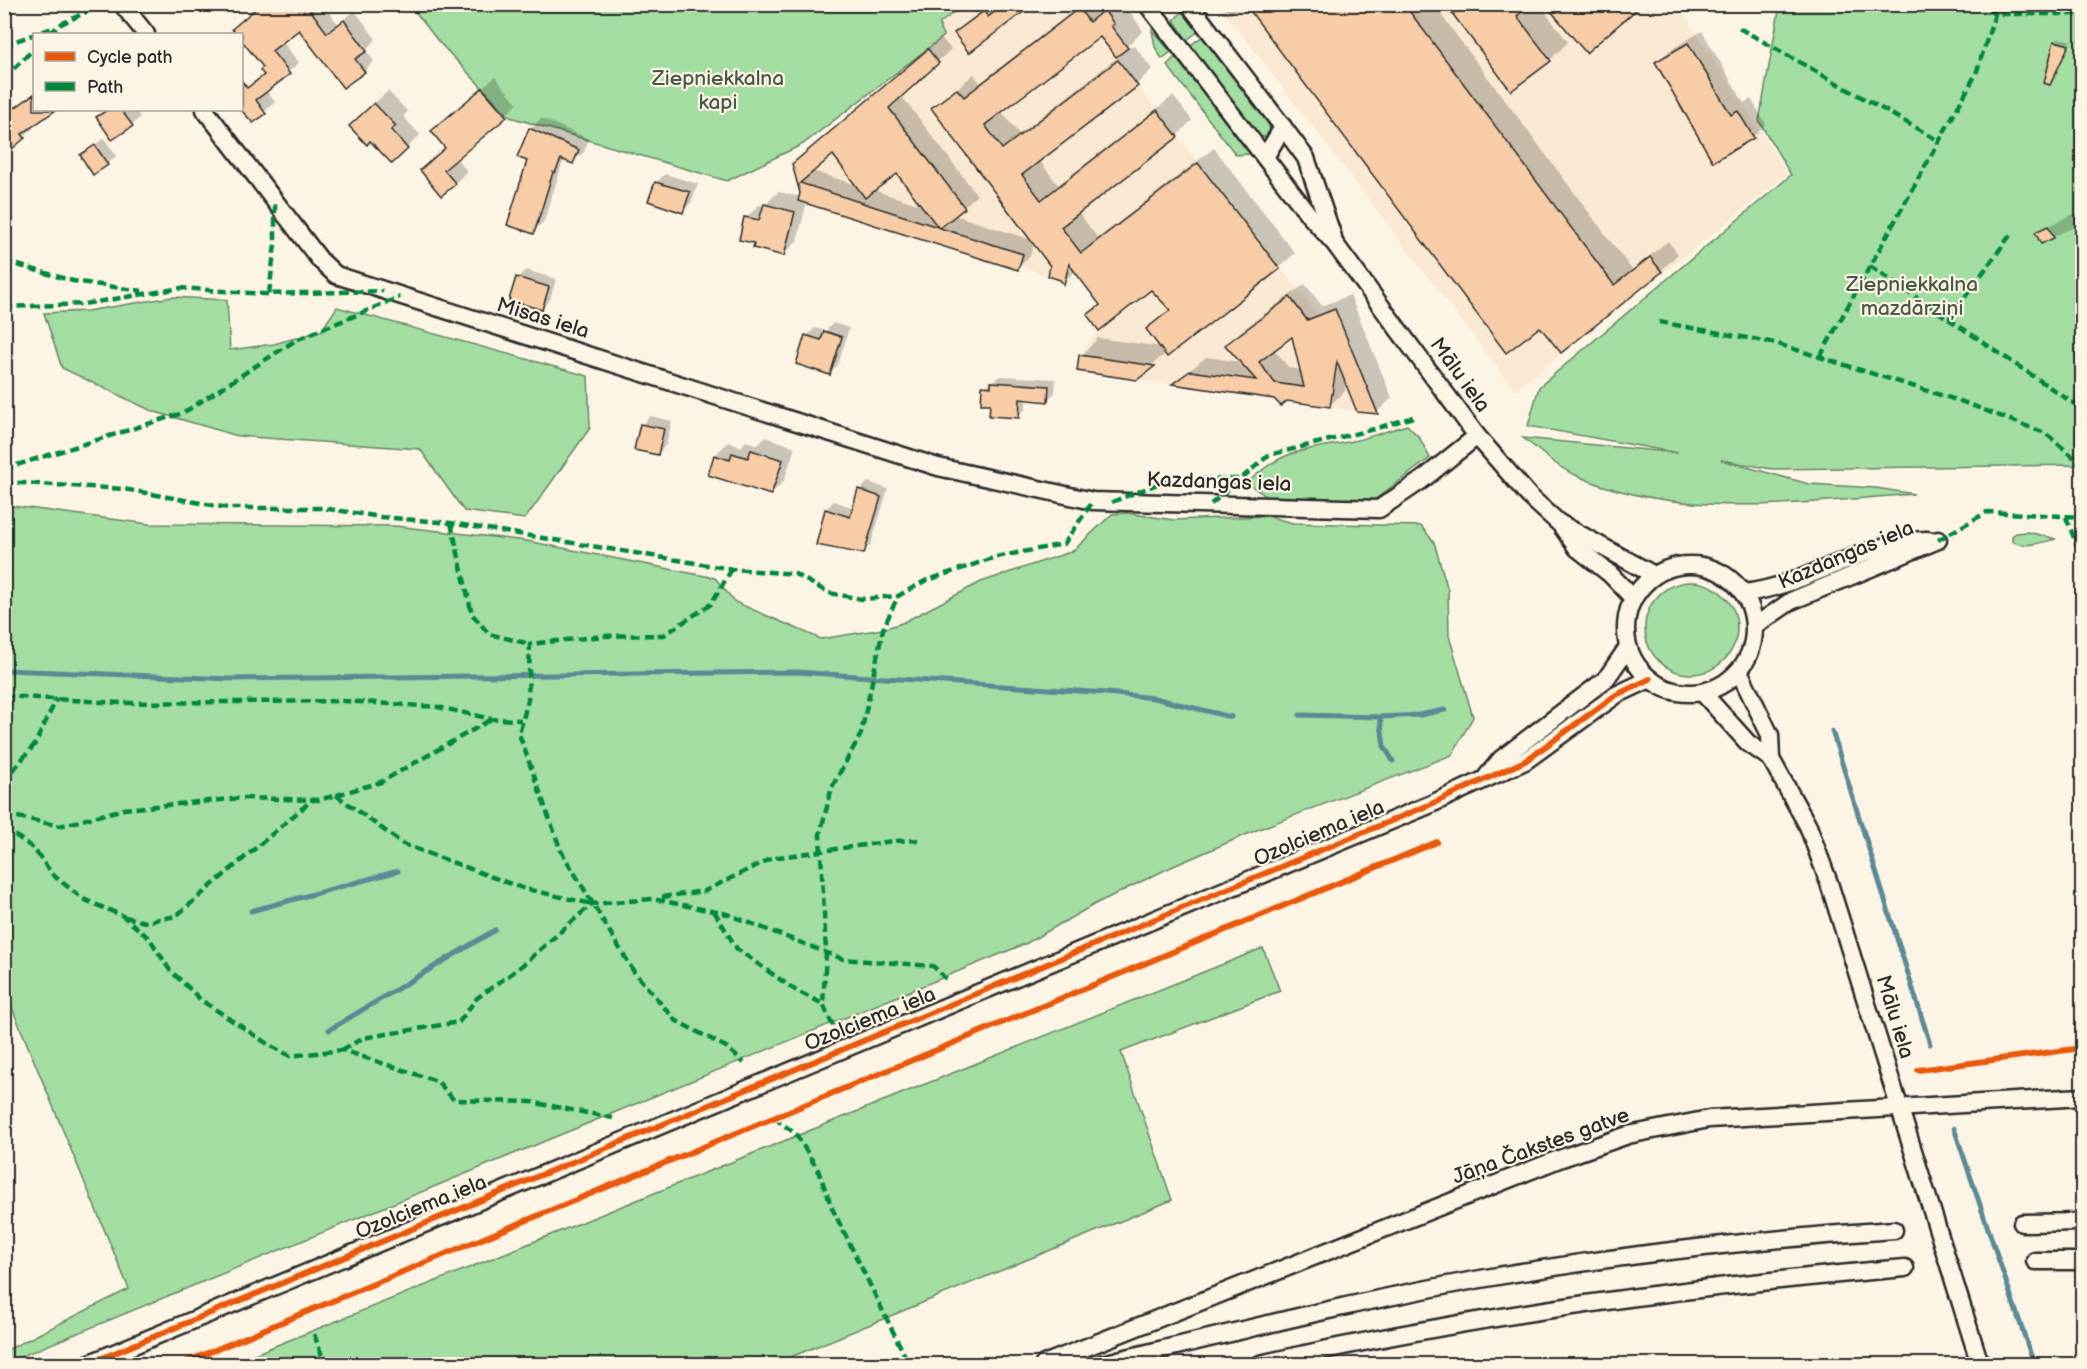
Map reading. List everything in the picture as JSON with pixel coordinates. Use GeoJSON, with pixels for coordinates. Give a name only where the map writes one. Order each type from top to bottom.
{"type":"FeatureCollection","features":[{"type":"Feature","properties":{"kind":"street"},"geometry":{"type":"LineString","coordinates":[[122,4],[145,33]]}},
{"type":"Feature","properties":{"kind":"street","name":"Mālu iela"},"geometry":{"type":"LineString","coordinates":[[1189,4],[1306,158],[1335,244]]}},
{"type":"Feature","properties":{"kind":"street","name":"Mālu iela"},"geometry":{"type":"LineString","coordinates":[[1150,6],[1309,215],[1335,244],[1478,436],[1529,496],[1560,524],[1577,548],[1610,574],[1633,598]]}},
{"type":"Feature","properties":{"kind":"street","name":"Misas iela"},"geometry":{"type":"LineString","coordinates":[[205,111],[320,260],[336,275],[938,467]]}},
{"type":"Feature","properties":{"kind":"street"},"geometry":{"type":"LineString","coordinates":[[1265,157],[1283,127]]}},
{"type":"Feature","properties":{"kind":"street","name":"Kazdangas iela"},"geometry":{"type":"LineString","coordinates":[[938,467],[1093,501],[1379,509],[1422,480],[1478,436]]}},
{"type":"Feature","properties":{"kind":"street","name":"Mālu iela"},"geometry":{"type":"LineString","coordinates":[[1560,524],[1654,575]]}},
{"type":"Feature","properties":{"kind":"street","name":"Kazdangas iela"},"geometry":{"type":"LineString","coordinates":[[1744,593],[1785,584],[1889,546],[1912,540],[1938,540],[1791,601],[1755,626]]}},
{"type":"Feature","properties":{"kind":"street"},"geometry":{"type":"LineString","coordinates":[[1693,564],[1731,578],[1744,593],[1752,609],[1755,626],[1748,658],[1739,671],[1722,685],[1702,692],[1683,693],[1665,688],[1650,679],[1637,665],[1628,647],[1626,622],[1633,598],[1654,575],[1673,566],[1693,564]]}},
{"type":"Feature","properties":{"kind":"street","name":"Ozolciema iela"},"geometry":{"type":"LineString","coordinates":[[1485,779],[1501,759],[1606,679],[1628,647]]}},
{"type":"Feature","properties":{"kind":"street","name":"Mālu iela"},"geometry":{"type":"LineString","coordinates":[[1739,671],[1770,735],[1771,759],[1812,836],[1980,1365]]}},
{"type":"Feature","properties":{"kind":"street","name":"Ozolciema iela"},"geometry":{"type":"LineString","coordinates":[[88,1365],[1429,805],[1524,761],[1616,694],[1650,679]]}},
{"type":"Feature","properties":{"kind":"street","name":"Mālu iela"},"geometry":{"type":"LineString","coordinates":[[1702,692],[1748,743],[1771,759]]}},
{"type":"Feature","properties":{"kind":"street","name":"Jāņa Čakstes gatve"},"geometry":{"type":"LineString","coordinates":[[1044,1365],[1559,1159],[1628,1135],[1709,1119],[2082,1097]]}},
{"type":"Feature","properties":{"kind":"street"},"geometry":{"type":"LineString","coordinates":[[2022,1224],[2082,1222]]}},
{"type":"Feature","properties":{"kind":"street"},"geometry":{"type":"LineString","coordinates":[[1101,1365],[1314,1313],[1501,1275],[1687,1248],[1894,1230]]}},
{"type":"Feature","properties":{"kind":"street"},"geometry":{"type":"LineString","coordinates":[[2035,1261],[2082,1261]]}},
{"type":"Feature","properties":{"kind":"street"},"geometry":{"type":"LineString","coordinates":[[1260,1365],[1427,1329],[1570,1304],[1776,1279],[1905,1268]]}},
{"type":"Feature","properties":{"kind":"shaded area"},"geometry":{"type":"Polygon","coordinates":[[[963,5],[1109,5],[1116,26],[1114,30],[1128,48],[1116,58],[1318,315],[1335,309],[1378,414],[1077,371],[1079,355],[1099,331],[1087,315],[1100,305],[1070,264],[1065,282],[1020,266],[1018,270],[798,201],[800,193],[792,164],[943,36],[940,23],[963,5]]]}},
{"type":"Feature","properties":{"kind":"shaded area"},"geometry":{"type":"Polygon","coordinates":[[[1219,5],[1678,5],[1788,174],[1515,391],[1219,5]]]}},
{"type":"Feature","properties":{"kind":"green space","name":"Ziepniekkalna kapi"},"geometry":{"type":"Polygon","coordinates":[[[410,5],[963,5],[940,23],[940,30],[944,36],[803,144],[727,181],[510,117],[438,41],[410,5]]]}},
{"type":"Feature","properties":{"kind":"green space","name":"Ziepniekkalna mazdārziņi"},"geometry":{"type":"Polygon","coordinates":[[[1780,5],[2082,5],[2082,465],[1772,469],[1721,460],[1809,484],[1876,488],[1914,494],[1784,504],[1696,503],[1653,498],[1611,488],[1571,473],[1523,438],[1678,453],[1528,426],[1539,387],[1791,175],[1759,121],[1780,5]]]}},
{"type":"Feature","properties":{"kind":"green space"},"geometry":{"type":"Polygon","coordinates":[[[1182,12],[1200,30],[1187,40],[1174,20],[1182,12]]]}},
{"type":"Feature","properties":{"kind":"green space"},"geometry":{"type":"Polygon","coordinates":[[[1152,30],[1171,52],[1162,59],[1155,47],[1152,30]]]}},
{"type":"Feature","properties":{"kind":"green space"},"geometry":{"type":"Polygon","coordinates":[[[1204,35],[1268,122],[1270,130],[1267,136],[1261,137],[1255,131],[1191,45],[1204,35]]]}},
{"type":"Feature","properties":{"kind":"green space"},"geometry":{"type":"Polygon","coordinates":[[[1175,57],[1250,152],[1249,154],[1236,155],[1167,65],[1175,57]]]}},
{"type":"Feature","properties":{"kind":"green space"},"geometry":{"type":"Polygon","coordinates":[[[172,297],[227,300],[230,350],[274,344],[321,331],[337,307],[588,376],[590,428],[525,519],[464,511],[420,449],[238,436],[152,411],[62,368],[44,313],[87,311],[172,297]]]}},
{"type":"Feature","properties":{"kind":"green space"},"geometry":{"type":"Polygon","coordinates":[[[1407,425],[1419,437],[1430,458],[1374,500],[1270,499],[1247,483],[1260,471],[1296,452],[1360,439],[1407,425]]]}},
{"type":"Feature","properties":{"kind":"green space"},"geometry":{"type":"Polygon","coordinates":[[[5,505],[149,524],[395,526],[527,541],[715,578],[735,602],[821,639],[883,629],[902,623],[981,582],[1073,551],[1112,514],[1127,513],[1174,520],[1267,516],[1293,523],[1421,526],[1434,542],[1448,590],[1449,636],[1473,717],[1452,755],[1259,829],[1169,868],[1095,904],[1027,943],[5,1363],[5,1351],[129,1289],[5,991],[5,505]]]}},
{"type":"Feature","properties":{"kind":"green space"},"geometry":{"type":"Polygon","coordinates":[[[2028,532],[2056,539],[2028,545],[2012,541],[2012,536],[2016,533],[2028,532]]]}},
{"type":"Feature","properties":{"kind":"green space"},"geometry":{"type":"Polygon","coordinates":[[[1691,582],[1709,585],[1724,595],[1734,610],[1737,628],[1734,646],[1724,661],[1709,671],[1691,674],[1673,671],[1658,661],[1648,646],[1645,628],[1648,610],[1658,595],[1673,585],[1691,582]]]}},
{"type":"Feature","properties":{"kind":"green space"},"geometry":{"type":"Polygon","coordinates":[[[1263,948],[1280,991],[1121,1052],[1172,1200],[774,1364],[230,1364],[1263,948]]]}},
{"type":"Feature","properties":{"kind":"building"},"geometry":{"type":"Polygon","coordinates":[[[261,4],[306,4],[327,33],[344,20],[367,51],[355,59],[365,72],[343,88],[299,30],[272,51],[290,74],[256,100],[266,114],[253,123],[242,111],[243,82],[247,88],[264,75],[260,70],[263,67],[243,42],[243,33],[235,33],[232,29],[261,4]]]}},
{"type":"Feature","properties":{"kind":"building"},"geometry":{"type":"Polygon","coordinates":[[[1005,4],[1034,4],[969,53],[954,33],[984,11],[988,17],[1005,4]]]}},
{"type":"Feature","properties":{"kind":"building"},"geometry":{"type":"Polygon","coordinates":[[[1245,4],[1404,4],[1614,285],[1650,257],[1662,272],[1561,353],[1540,327],[1506,353],[1245,4]]]}},
{"type":"Feature","properties":{"kind":"building"},"geometry":{"type":"Polygon","coordinates":[[[1445,4],[1532,4],[1517,16],[1551,61],[1511,91],[1445,4]]]}},
{"type":"Feature","properties":{"kind":"building"},"geometry":{"type":"Polygon","coordinates":[[[1545,4],[1643,4],[1586,53],[1545,4]]]}},
{"type":"Feature","properties":{"kind":"building"},"geometry":{"type":"Polygon","coordinates":[[[1079,8],[1089,22],[1104,10],[1114,24],[1111,26],[1128,48],[1116,57],[1100,37],[985,125],[1002,149],[1118,60],[1138,86],[1022,175],[1041,200],[1157,110],[1178,137],[1061,227],[1081,253],[1198,163],[1280,269],[1167,357],[1146,329],[1170,310],[1151,290],[1099,331],[1087,315],[1100,305],[1069,264],[1064,285],[1060,280],[1048,276],[1050,266],[931,108],[957,89],[964,97],[1079,8]]]}},
{"type":"Feature","properties":{"kind":"building"},"geometry":{"type":"Polygon","coordinates":[[[2054,41],[2069,45],[2050,85],[2044,83],[2054,41]]]}},
{"type":"Feature","properties":{"kind":"building"},"geometry":{"type":"Polygon","coordinates":[[[1688,43],[1731,115],[1738,111],[1754,138],[1713,162],[1655,62],[1688,43]]]}},
{"type":"Feature","properties":{"kind":"building"},"geometry":{"type":"Polygon","coordinates":[[[928,49],[939,63],[889,108],[965,208],[940,228],[1023,254],[1018,270],[798,201],[800,193],[792,164],[928,49]],[[833,155],[800,183],[938,227],[897,174],[865,198],[833,155]]]}},
{"type":"Feature","properties":{"kind":"building"},"geometry":{"type":"Polygon","coordinates":[[[482,88],[507,117],[444,170],[456,184],[441,196],[420,170],[445,148],[431,131],[482,88]]]}},
{"type":"Feature","properties":{"kind":"building"},"geometry":{"type":"Polygon","coordinates":[[[33,95],[33,111],[55,111],[22,134],[25,138],[12,149],[4,140],[4,116],[33,95]]]}},
{"type":"Feature","properties":{"kind":"building"},"geometry":{"type":"Polygon","coordinates":[[[374,103],[396,126],[391,130],[408,149],[392,164],[370,141],[367,145],[349,126],[374,103]]]}},
{"type":"Feature","properties":{"kind":"building"},"geometry":{"type":"Polygon","coordinates":[[[105,111],[122,111],[133,126],[112,140],[96,117],[105,111]]]}},
{"type":"Feature","properties":{"kind":"building"},"geometry":{"type":"Polygon","coordinates":[[[529,128],[579,150],[573,164],[561,159],[555,173],[553,172],[534,234],[507,225],[527,161],[517,157],[529,128]]]}},
{"type":"Feature","properties":{"kind":"building"},"geometry":{"type":"Polygon","coordinates":[[[95,145],[108,165],[93,175],[80,155],[95,145]]]}},
{"type":"Feature","properties":{"kind":"building"},"geometry":{"type":"Polygon","coordinates":[[[655,182],[690,192],[683,213],[648,201],[655,182]]]}},
{"type":"Feature","properties":{"kind":"building"},"geometry":{"type":"Polygon","coordinates":[[[764,204],[795,212],[784,256],[753,248],[754,243],[739,240],[744,217],[759,220],[764,204]]]}},
{"type":"Feature","properties":{"kind":"building"},"geometry":{"type":"Polygon","coordinates":[[[2048,226],[2054,238],[2041,244],[2035,232],[2048,226]]]}},
{"type":"Feature","properties":{"kind":"building"},"geometry":{"type":"Polygon","coordinates":[[[516,277],[549,287],[542,310],[509,300],[516,277]]]}},
{"type":"Feature","properties":{"kind":"building"},"geometry":{"type":"Polygon","coordinates":[[[1290,297],[1307,320],[1335,309],[1378,414],[1357,412],[1337,362],[1330,407],[1287,401],[1281,406],[1274,399],[1172,384],[1190,371],[1256,380],[1225,345],[1290,297]],[[1292,337],[1259,362],[1275,383],[1304,387],[1292,337]]]}},
{"type":"Feature","properties":{"kind":"building"},"geometry":{"type":"Polygon","coordinates":[[[824,331],[842,337],[830,375],[796,364],[805,335],[821,340],[824,331]]]}},
{"type":"Feature","properties":{"kind":"building"},"geometry":{"type":"Polygon","coordinates":[[[1079,355],[1155,366],[1137,380],[1077,371],[1079,355]]]}},
{"type":"Feature","properties":{"kind":"building"},"geometry":{"type":"Polygon","coordinates":[[[991,382],[1049,386],[1048,402],[1020,399],[1019,418],[989,416],[990,404],[981,404],[982,386],[991,387],[991,382]]]}},
{"type":"Feature","properties":{"kind":"building"},"geometry":{"type":"Polygon","coordinates":[[[640,424],[664,429],[658,455],[634,450],[640,424]]]}},
{"type":"Feature","properties":{"kind":"building"},"geometry":{"type":"Polygon","coordinates":[[[751,450],[783,460],[771,495],[708,475],[714,455],[730,460],[732,453],[748,458],[751,450]]]}},
{"type":"Feature","properties":{"kind":"building"},"geometry":{"type":"Polygon","coordinates":[[[858,489],[881,497],[864,554],[816,545],[825,509],[850,517],[858,489]]]}},
{"type":"Feature","properties":{"kind":"waterway"},"geometry":{"type":"LineString","coordinates":[[4,670],[232,679],[797,672],[1107,693],[1154,698],[1231,717]]}},
{"type":"Feature","properties":{"kind":"waterway"},"geometry":{"type":"LineString","coordinates":[[1380,717],[1419,715],[1445,710]]}},
{"type":"Feature","properties":{"kind":"waterway"},"geometry":{"type":"LineString","coordinates":[[1300,715],[1380,717],[1384,746],[1393,761]]}},
{"type":"Feature","properties":{"kind":"waterway"},"geometry":{"type":"LineString","coordinates":[[1832,731],[1930,1044]]}},
{"type":"Feature","properties":{"kind":"waterway"},"geometry":{"type":"LineString","coordinates":[[251,911],[398,871]]}},
{"type":"Feature","properties":{"kind":"waterway"},"geometry":{"type":"LineString","coordinates":[[329,1030],[495,930]]}},
{"type":"Feature","properties":{"kind":"waterway"},"geometry":{"type":"LineString","coordinates":[[1954,1128],[2034,1364]]}},
{"type":"Feature","properties":{"kind":"marked path"},"geometry":{"type":"LineString","coordinates":[[51,33],[59,25],[103,4]]}},
{"type":"Feature","properties":{"kind":"marked path"},"geometry":{"type":"LineString","coordinates":[[1976,4],[1995,14],[2082,14]]}},
{"type":"Feature","properties":{"kind":"marked path"},"geometry":{"type":"LineString","coordinates":[[1820,357],[1976,74],[1995,14],[1995,4]]}},
{"type":"Feature","properties":{"kind":"marked path"},"geometry":{"type":"LineString","coordinates":[[38,33],[55,27]]}},
{"type":"Feature","properties":{"kind":"marked path"},"geometry":{"type":"LineString","coordinates":[[1739,28],[1941,142]]}},
{"type":"Feature","properties":{"kind":"marked path"},"geometry":{"type":"LineString","coordinates":[[4,45],[33,35]]}},
{"type":"Feature","properties":{"kind":"marked path"},"geometry":{"type":"LineString","coordinates":[[4,78],[33,50]]}},
{"type":"Feature","properties":{"kind":"marked path"},"geometry":{"type":"LineString","coordinates":[[269,294],[275,244],[275,200]]}},
{"type":"Feature","properties":{"kind":"marked path"},"geometry":{"type":"LineString","coordinates":[[1949,319],[2011,234]]}},
{"type":"Feature","properties":{"kind":"marked path"},"geometry":{"type":"LineString","coordinates":[[4,261],[73,281],[142,291]]}},
{"type":"Feature","properties":{"kind":"marked path"},"geometry":{"type":"LineString","coordinates":[[1870,266],[2082,409]]}},
{"type":"Feature","properties":{"kind":"marked path"},"geometry":{"type":"LineString","coordinates":[[4,307],[84,304],[181,288],[264,294],[383,291]]}},
{"type":"Feature","properties":{"kind":"marked path"},"geometry":{"type":"LineString","coordinates":[[4,469],[183,413],[296,340],[400,297]]}},
{"type":"Feature","properties":{"kind":"marked path"},"geometry":{"type":"LineString","coordinates":[[1659,322],[1775,343],[1963,402],[2045,433],[2082,464]]}},
{"type":"Feature","properties":{"kind":"marked path"},"geometry":{"type":"LineString","coordinates":[[1211,504],[1269,455],[1413,417]]}},
{"type":"Feature","properties":{"kind":"marked path"},"geometry":{"type":"LineString","coordinates":[[1112,502],[1170,479],[1241,479]]}},
{"type":"Feature","properties":{"kind":"marked path"},"geometry":{"type":"LineString","coordinates":[[4,482],[124,489],[228,508],[322,508],[381,517],[451,523],[732,569],[795,574],[829,593],[862,599],[898,596],[925,581],[996,557],[1064,544],[1093,501]]}},
{"type":"Feature","properties":{"kind":"marked path"},"geometry":{"type":"LineString","coordinates":[[1938,540],[1987,512],[2082,517]]}},
{"type":"Feature","properties":{"kind":"marked path"},"geometry":{"type":"LineString","coordinates":[[2066,517],[2077,546],[2082,547]]}},
{"type":"Feature","properties":{"kind":"marked path"},"geometry":{"type":"LineString","coordinates":[[451,523],[472,614],[489,634],[530,644]]}},
{"type":"Feature","properties":{"kind":"marked path"},"geometry":{"type":"LineString","coordinates":[[732,569],[711,604],[664,635],[603,636],[530,644],[528,700],[519,734],[561,851],[634,972],[675,1020],[726,1047],[744,1063]]}},
{"type":"Feature","properties":{"kind":"marked path"},"geometry":{"type":"LineString","coordinates":[[833,1026],[823,1004],[826,953],[820,834],[832,787],[861,734],[883,629],[898,596]]}},
{"type":"Feature","properties":{"kind":"marked path"},"geometry":{"type":"LineString","coordinates":[[4,696],[121,703],[344,701],[438,707],[492,719],[521,720]]}},
{"type":"Feature","properties":{"kind":"marked path"},"geometry":{"type":"LineString","coordinates":[[4,781],[35,744],[57,698]]}},
{"type":"Feature","properties":{"kind":"marked path"},"geometry":{"type":"LineString","coordinates":[[4,814],[60,826],[124,809],[242,798],[319,800],[381,782],[492,719]]}},
{"type":"Feature","properties":{"kind":"marked path"},"geometry":{"type":"LineString","coordinates":[[336,795],[403,844],[522,888],[592,904]]}},
{"type":"Feature","properties":{"kind":"marked path"},"geometry":{"type":"LineString","coordinates":[[125,917],[145,922],[176,916],[312,800]]}},
{"type":"Feature","properties":{"kind":"marked path"},"geometry":{"type":"LineString","coordinates":[[4,827],[34,849],[53,875],[83,899],[123,916],[150,939],[169,969],[201,1000],[290,1056],[342,1050],[437,1081],[454,1100],[531,1102],[613,1118]]}},
{"type":"Feature","properties":{"kind":"marked path"},"geometry":{"type":"LineString","coordinates":[[662,897],[705,891],[772,858],[893,841],[922,840]]}},
{"type":"Feature","properties":{"kind":"marked path"},"geometry":{"type":"LineString","coordinates":[[342,1050],[363,1038],[459,1022],[477,998],[518,969],[592,904],[653,899],[727,914],[843,959],[933,966],[946,979]]}},
{"type":"Feature","properties":{"kind":"marked path"},"geometry":{"type":"LineString","coordinates":[[714,911],[737,949],[795,990],[823,1004]]}},
{"type":"Feature","properties":{"kind":"marked path"},"geometry":{"type":"LineString","coordinates":[[774,1118],[796,1134],[818,1170],[832,1208],[909,1364]]}},
{"type":"Feature","properties":{"kind":"marked path"},"geometry":{"type":"LineString","coordinates":[[314,1334],[325,1364]]}},
{"type":"Feature","properties":{"kind":"cycle path"},"geometry":{"type":"LineString","coordinates":[[88,1364],[1429,805],[1525,761],[1616,695],[1650,679]]}},
{"type":"Feature","properties":{"kind":"cycle path"},"geometry":{"type":"LineString","coordinates":[[181,1364],[1437,842]]}},
{"type":"Feature","properties":{"kind":"cycle path"},"geometry":{"type":"LineString","coordinates":[[1918,1070],[2082,1048]]}}]}
